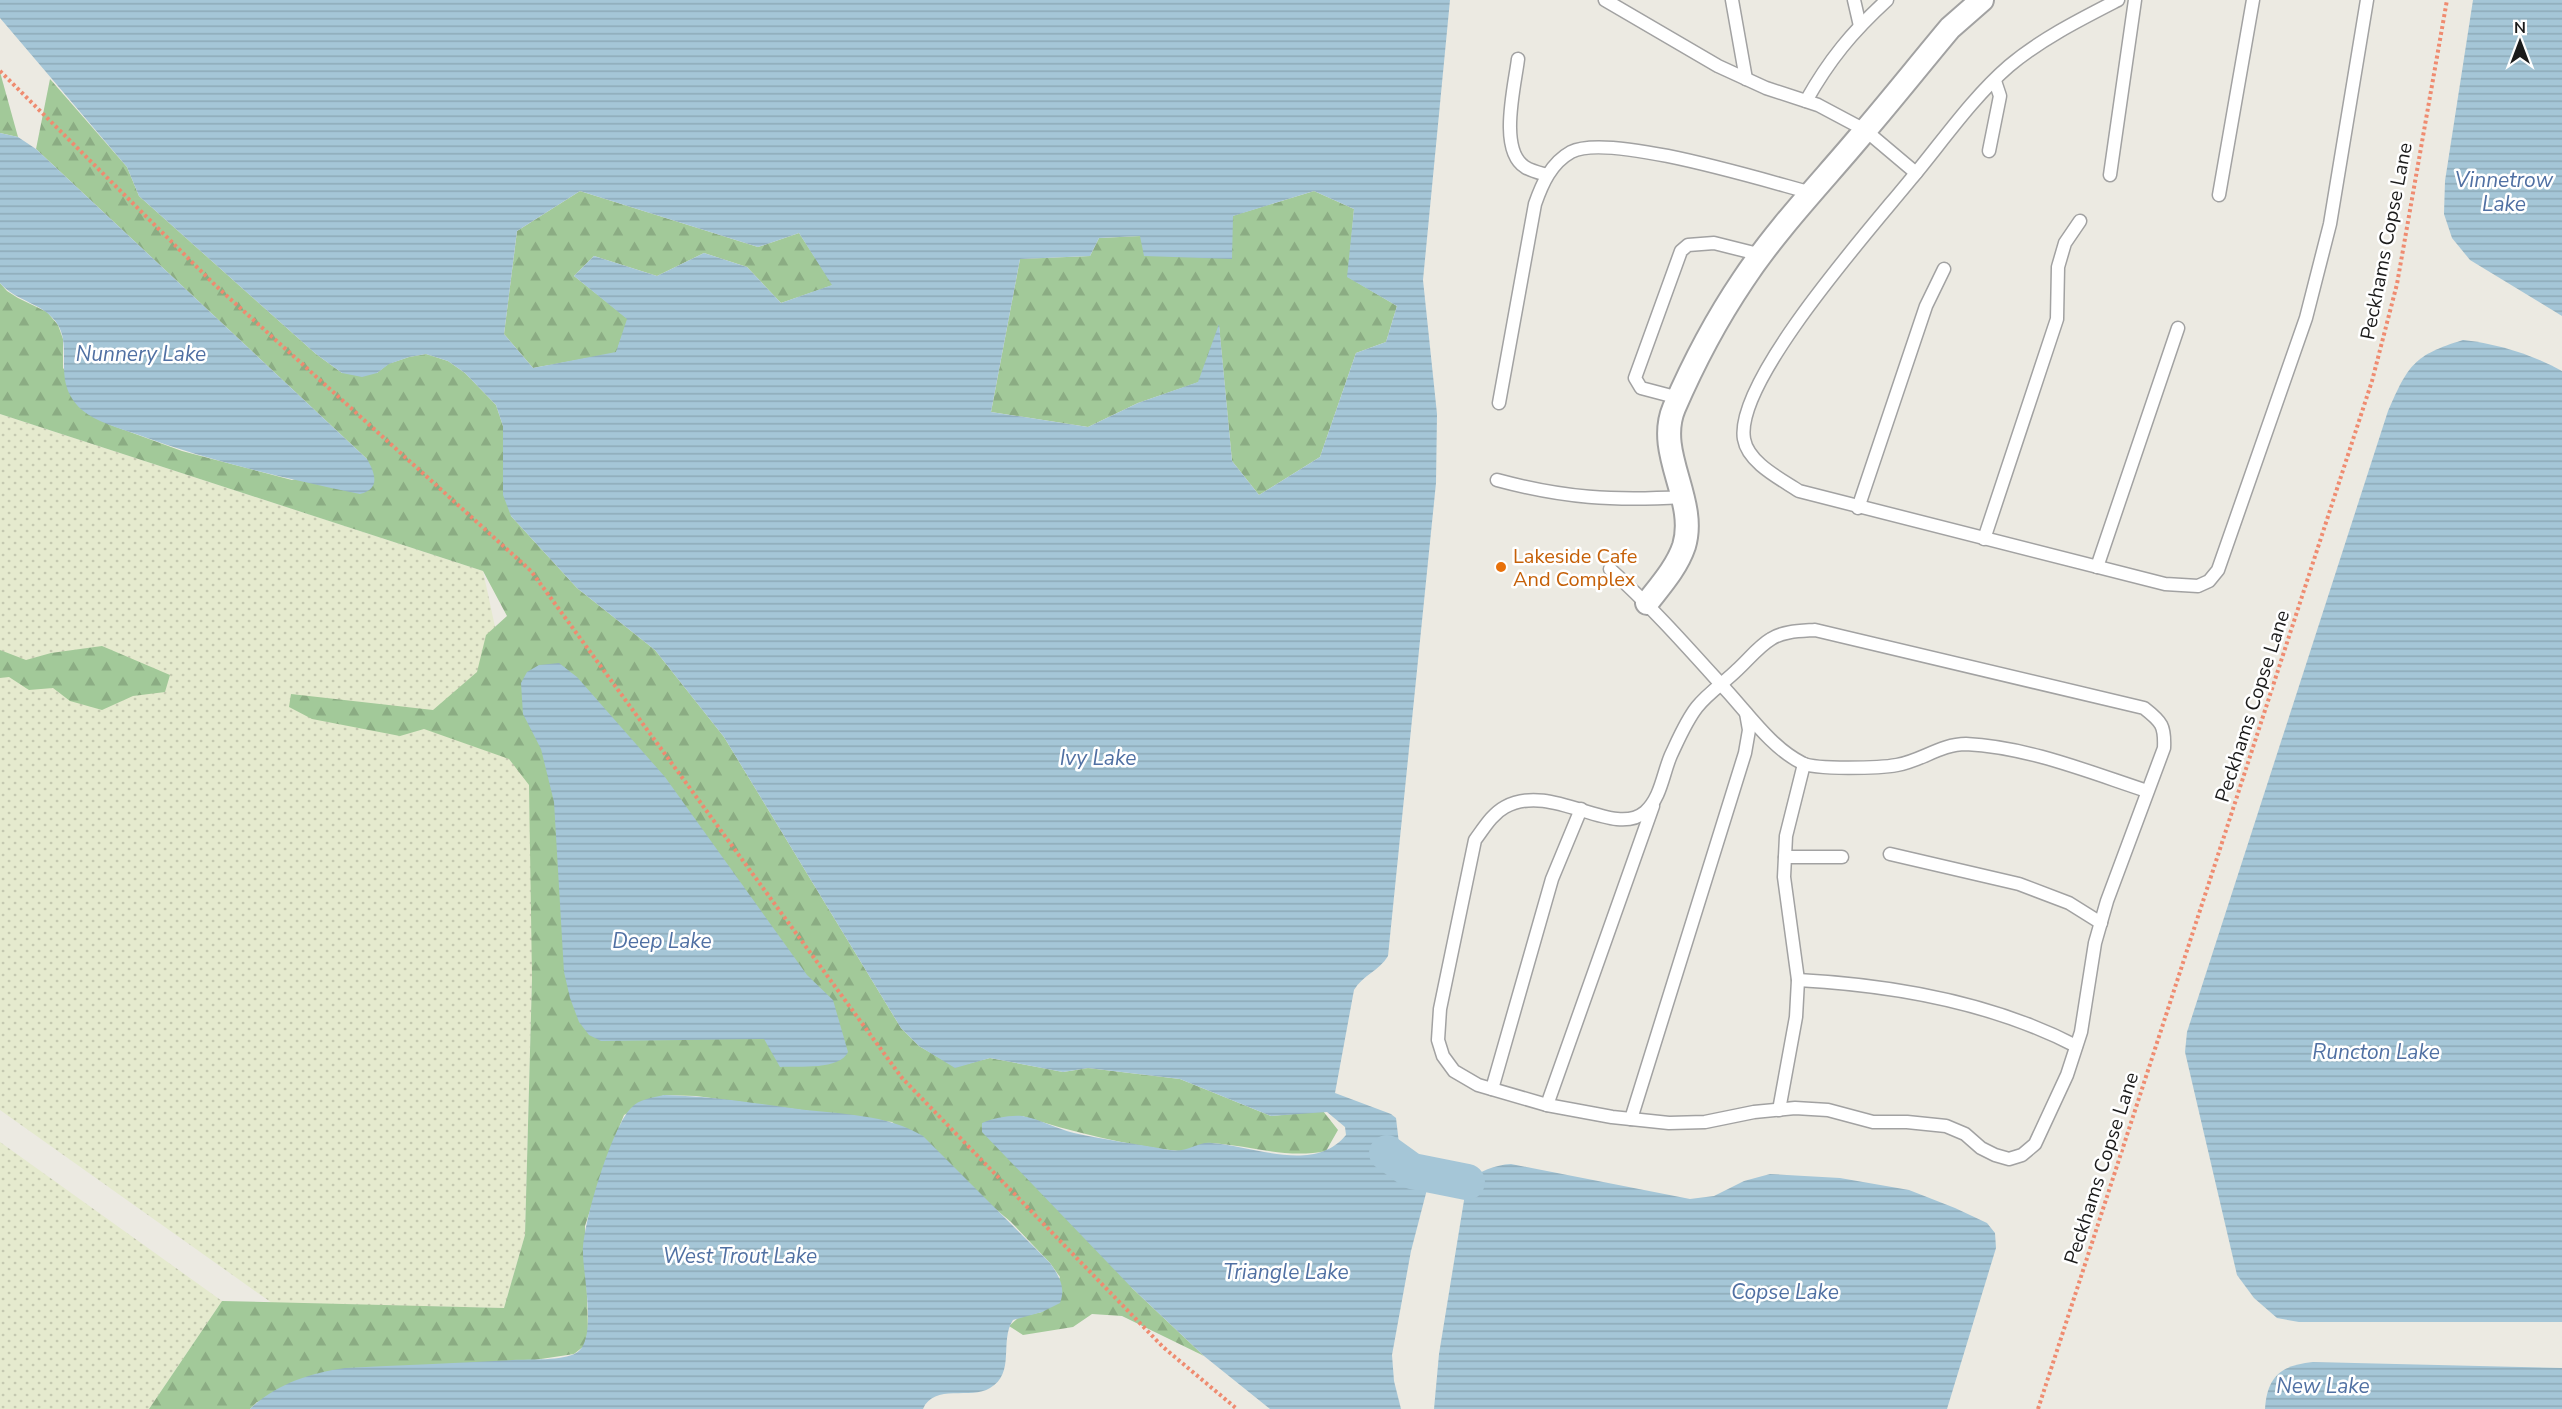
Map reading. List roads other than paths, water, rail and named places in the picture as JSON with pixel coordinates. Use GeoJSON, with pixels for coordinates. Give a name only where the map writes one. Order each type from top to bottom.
{"type":"FeatureCollection","features":[{"type":"Feature","properties":{"kind":"street"},"geometry":{"type":"LineString","coordinates":[[1647,603],[1676,563],[1685,544],[1686,522],[1671,454],[1670,431],[1677,402],[1707,339],[1743,279],[1812,193],[1950,28],[1982,0]]}},
{"type":"Feature","properties":{"kind":"lane"},"geometry":{"type":"LineString","coordinates":[[1732,0],[1746,79]]}},
{"type":"Feature","properties":{"kind":"lane"},"geometry":{"type":"LineString","coordinates":[[1854,0],[1860,26]]}},
{"type":"Feature","properties":{"kind":"lane"},"geometry":{"type":"LineString","coordinates":[[1806,101],[1827,64],[1860,26],[1887,0]]}},
{"type":"Feature","properties":{"kind":"lane"},"geometry":{"type":"LineString","coordinates":[[2118,0],[2043,42],[2009,67],[1970,108],[1812,299],[1764,374],[1744,420],[1744,440],[1752,454],[1770,472],[1798,491],[1858,508],[2181,587],[2198,586],[2209,581],[2218,570],[2306,318],[2330,224],[2367,0]]}},
{"type":"Feature","properties":{"kind":"lane"},"geometry":{"type":"LineString","coordinates":[[2110,175],[2135,0]]}},
{"type":"Feature","properties":{"kind":"lane"},"geometry":{"type":"LineString","coordinates":[[2219,195],[2253,0]]}},
{"type":"Feature","properties":{"kind":"lane"},"geometry":{"type":"LineString","coordinates":[[1611,2],[1718,66],[1766,88],[1818,105],[1865,130],[1916,173]]}},
{"type":"Feature","properties":{"kind":"lane"},"geometry":{"type":"LineString","coordinates":[[1518,58],[1509,130],[1513,150],[1523,166],[1547,175]]}},
{"type":"Feature","properties":{"kind":"lane"},"geometry":{"type":"LineString","coordinates":[[1989,152],[2000,96],[1995,81]]}},
{"type":"Feature","properties":{"kind":"lane"},"geometry":{"type":"LineString","coordinates":[[1499,403],[1535,204],[1542,181],[1571,152],[1597,147],[1639,151],[1812,193]]}},
{"type":"Feature","properties":{"kind":"lane"},"geometry":{"type":"LineString","coordinates":[[1984,539],[2057,319],[2058,267],[2065,243],[2080,222]]}},
{"type":"Feature","properties":{"kind":"lane"},"geometry":{"type":"LineString","coordinates":[[1677,402],[1641,388],[1635,378],[1682,251],[1688,245],[1714,243],[1762,255]]}},
{"type":"Feature","properties":{"kind":"lane"},"geometry":{"type":"LineString","coordinates":[[1858,508],[1926,306],[1944,269]]}},
{"type":"Feature","properties":{"kind":"lane"},"geometry":{"type":"LineString","coordinates":[[2097,567],[2178,328]]}},
{"type":"Feature","properties":{"kind":"lane"},"geometry":{"type":"LineString","coordinates":[[1638,395],[1677,402]]}},
{"type":"Feature","properties":{"kind":"lane"},"geometry":{"type":"LineString","coordinates":[[1497,480],[1542,492],[1593,499],[1637,500],[1682,497]]}},
{"type":"Feature","properties":{"kind":"lane"},"geometry":{"type":"LineString","coordinates":[[1610,569],[1647,603],[1784,752],[1804,764],[1825,767],[1898,765],[1940,748],[1965,744],[2045,758],[2147,791]]}},
{"type":"Feature","properties":{"kind":"lane"},"geometry":{"type":"LineString","coordinates":[[1547,1105],[1654,802],[1668,762],[1685,725],[1698,705],[1772,638],[1794,631],[1815,630],[2144,708],[2159,720],[2165,732],[2164,748],[2101,923],[2076,1046],[2067,1075],[2035,1143],[2022,1155],[2009,1159],[1995,1155],[1965,1134],[1946,1126],[1907,1122],[1873,1122],[1828,1110],[1779,1110],[1705,1122],[1669,1123],[1631,1119],[1547,1105],[1478,1085],[1454,1071],[1443,1056],[1438,1040],[1440,1009],[1475,840],[1491,818],[1504,807],[1534,798],[1581,809],[1613,820],[1643,814],[1654,802]]}},
{"type":"Feature","properties":{"kind":"lane"},"geometry":{"type":"LineString","coordinates":[[1631,1119],[1745,753],[1749,730],[1746,712]]}},
{"type":"Feature","properties":{"kind":"lane"},"geometry":{"type":"LineString","coordinates":[[1779,1110],[1796,1017],[1798,980],[1784,877],[1786,836],[1804,764]]}},
{"type":"Feature","properties":{"kind":"lane"},"geometry":{"type":"LineString","coordinates":[[1492,1089],[1552,879],[1581,809]]}},
{"type":"Feature","properties":{"kind":"lane"},"geometry":{"type":"LineString","coordinates":[[1890,854],[2019,884],[2069,903],[2101,923]]}},
{"type":"Feature","properties":{"kind":"lane"},"geometry":{"type":"LineString","coordinates":[[1785,857],[1842,857]]}},
{"type":"Feature","properties":{"kind":"lane"},"geometry":{"type":"LineString","coordinates":[[1798,980],[1849,983],[1984,1009],[2038,1027],[2076,1046]]}},
{"type":"Feature","properties":{"kind":"water","name":"Ivy Lake"},"geometry":{"type":"Polygon","coordinates":[[[0,0],[1450,0],[1423,280],[1437,414],[1436,483],[1388,956],[1354,990],[1335,1093],[1391,1114],[1396,1118],[1400,1152],[1407,1158],[1428,1166],[1431,1174],[1411,1251],[1392,1355],[1394,1381],[1401,1409],[1270,1409],[1204,1356],[1132,1288],[982,1132],[982,1123],[986,1121],[1007,1116],[1022,1116],[1074,1133],[1169,1150],[1182,1150],[1212,1143],[1283,1155],[1301,1155],[1317,1153],[1333,1147],[1346,1135],[1345,1127],[1327,1112],[1271,1116],[1180,1079],[1088,1068],[1063,1072],[990,1058],[955,1068],[919,1046],[901,1028],[724,737],[655,650],[577,588],[511,516],[503,495],[503,426],[496,405],[465,373],[448,361],[426,354],[389,364],[377,373],[362,377],[342,373],[316,354],[139,196],[127,167],[0,18],[0,0]],[[580,191],[517,231],[504,334],[533,368],[616,352],[627,319],[574,276],[594,256],[657,276],[704,253],[747,267],[781,303],[832,285],[799,233],[758,247],[580,191]],[[1314,191],[1233,216],[1232,259],[1144,256],[1140,236],[1099,238],[1090,256],[1020,259],[991,412],[1088,427],[1138,403],[1198,382],[1219,324],[1232,461],[1259,495],[1320,457],[1356,353],[1386,342],[1397,306],[1347,277],[1354,209],[1314,191]]]}},
{"type":"Feature","properties":{"kind":"water","name":"Vinnetrow Lake"},"geometry":{"type":"Polygon","coordinates":[[[2473,0],[2562,0],[2562,316],[2470,260],[2452,238],[2444,214],[2445,181],[2473,0]]]}},
{"type":"Feature","properties":{"kind":"water","name":"Nunnery Lake"},"geometry":{"type":"Polygon","coordinates":[[[0,133],[18,137],[36,149],[367,459],[374,475],[374,484],[371,488],[360,494],[219,461],[108,424],[82,410],[67,389],[64,345],[58,325],[46,312],[14,294],[0,283],[0,133]]]}},
{"type":"Feature","properties":{"kind":"water","name":"Runcton Lake"},"geometry":{"type":"Polygon","coordinates":[[[2463,340],[2514,351],[2562,371],[2562,1322],[2299,1322],[2277,1318],[2254,1298],[2237,1275],[2185,1052],[2187,1032],[2388,411],[2401,383],[2415,364],[2433,351],[2463,340]]]}},
{"type":"Feature","properties":{"kind":"water","name":"Deep Lake"},"geometry":{"type":"Polygon","coordinates":[[[559,663],[577,677],[665,777],[807,975],[833,1000],[848,1052],[844,1058],[818,1066],[780,1067],[764,1039],[601,1041],[589,1035],[579,1022],[564,972],[554,802],[541,749],[523,714],[521,683],[527,672],[539,665],[559,663]]]}},
{"type":"Feature","properties":{"kind":"water","name":"West Trout Lake"},"geometry":{"type":"Polygon","coordinates":[[[664,1095],[714,1098],[862,1116],[894,1123],[923,1136],[1050,1263],[1062,1287],[1060,1303],[1042,1312],[1013,1320],[1007,1337],[1003,1374],[998,1382],[990,1388],[973,1393],[935,1396],[923,1409],[250,1409],[282,1386],[332,1370],[546,1359],[576,1353],[583,1346],[588,1322],[584,1240],[587,1221],[607,1155],[623,1119],[631,1108],[642,1101],[664,1095]]]}},
{"type":"Feature","properties":{"kind":"water","name":"Copse Lake"},"geometry":{"type":"Polygon","coordinates":[[[1511,1164],[1690,1199],[1714,1196],[1744,1181],[1770,1174],[1840,1178],[1909,1190],[1987,1223],[1995,1233],[1996,1248],[1947,1409],[1434,1409],[1439,1354],[1467,1182],[1488,1169],[1511,1164]]]}},
{"type":"Feature","properties":{"kind":"water","name":"New Lake"},"geometry":{"type":"Polygon","coordinates":[[[2313,1362],[2562,1368],[2562,1409],[2265,1409],[2269,1388],[2278,1374],[2293,1366],[2313,1362]]]}},
{"type":"Feature","properties":{"kind":"waterway"},"geometry":{"type":"LineString","coordinates":[[1387,1153],[1412,1171],[1467,1182]]}},
{"type":"Feature","properties":{"kind":"place","name":"Lakeside Cafe And Complex"},"geometry":{"type":"Point","coordinates":[1501,567]}},
{"type":"Feature","properties":{"kind":"water label","name":"Triangle Lake"},"geometry":{"type":"Point","coordinates":[1286,1272]}}]}
